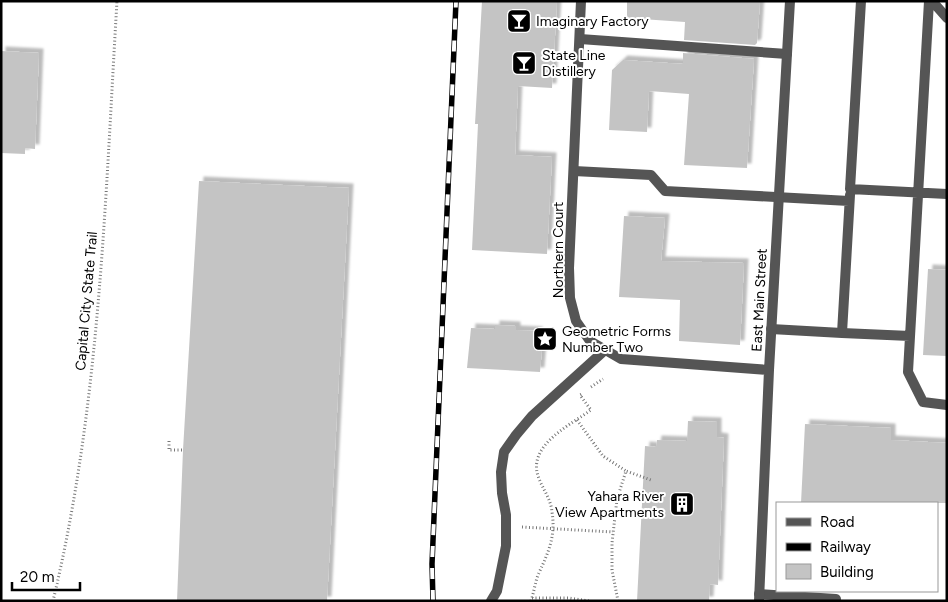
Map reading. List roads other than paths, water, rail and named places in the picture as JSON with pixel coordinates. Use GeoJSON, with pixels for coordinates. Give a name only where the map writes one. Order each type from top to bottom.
{"type":"FeatureCollection","features":[{"type":"Feature","properties":{"kind":"street","name":"Northern Court"},"geometry":{"type":"LineString","coordinates":[[581,1],[569,268],[570,298],[576,321],[590,341],[621,359],[769,370]]}},
{"type":"Feature","properties":{"kind":"street","name":"East Main Street"},"geometry":{"type":"LineString","coordinates":[[759,597],[769,370],[790,1]]}},
{"type":"Feature","properties":{"kind":"street"},"geometry":{"type":"LineString","coordinates":[[842,333],[861,1]]}},
{"type":"Feature","properties":{"kind":"street"},"geometry":{"type":"LineString","coordinates":[[930,1],[947,18]]}},
{"type":"Feature","properties":{"kind":"street"},"geometry":{"type":"LineString","coordinates":[[930,1],[908,372],[923,402],[947,404]]}},
{"type":"Feature","properties":{"kind":"street"},"geometry":{"type":"LineString","coordinates":[[580,39],[787,54]]}},
{"type":"Feature","properties":{"kind":"street"},"geometry":{"type":"LineString","coordinates":[[574,171],[651,175],[665,191],[849,201]]}},
{"type":"Feature","properties":{"kind":"street"},"geometry":{"type":"LineString","coordinates":[[850,189],[947,194]]}},
{"type":"Feature","properties":{"kind":"street"},"geometry":{"type":"LineString","coordinates":[[772,329],[910,336]]}},
{"type":"Feature","properties":{"kind":"street"},"geometry":{"type":"LineString","coordinates":[[491,601],[497,591],[506,546],[506,515],[501,472],[504,452],[532,416],[605,350]]}},
{"type":"Feature","properties":{"kind":"street"},"geometry":{"type":"LineString","coordinates":[[759,597],[836,599]]}},
{"type":"Feature","properties":{"kind":"railway"},"geometry":{"type":"LineString","coordinates":[[433,601],[432,564],[456,1]]}},
{"type":"Feature","properties":{"kind":"place","name":"Imaginary Factory"},"geometry":{"type":"Point","coordinates":[519,21]}},
{"type":"Feature","properties":{"kind":"place","name":"State Line Distillery"},"geometry":{"type":"Point","coordinates":[524,63]}},
{"type":"Feature","properties":{"kind":"place","name":"Geometric Forms Number Two"},"geometry":{"type":"Point","coordinates":[545,339]}},
{"type":"Feature","properties":{"kind":"place","name":"Yahara River View Apartments"},"geometry":{"type":"Point","coordinates":[682,504]}}]}
